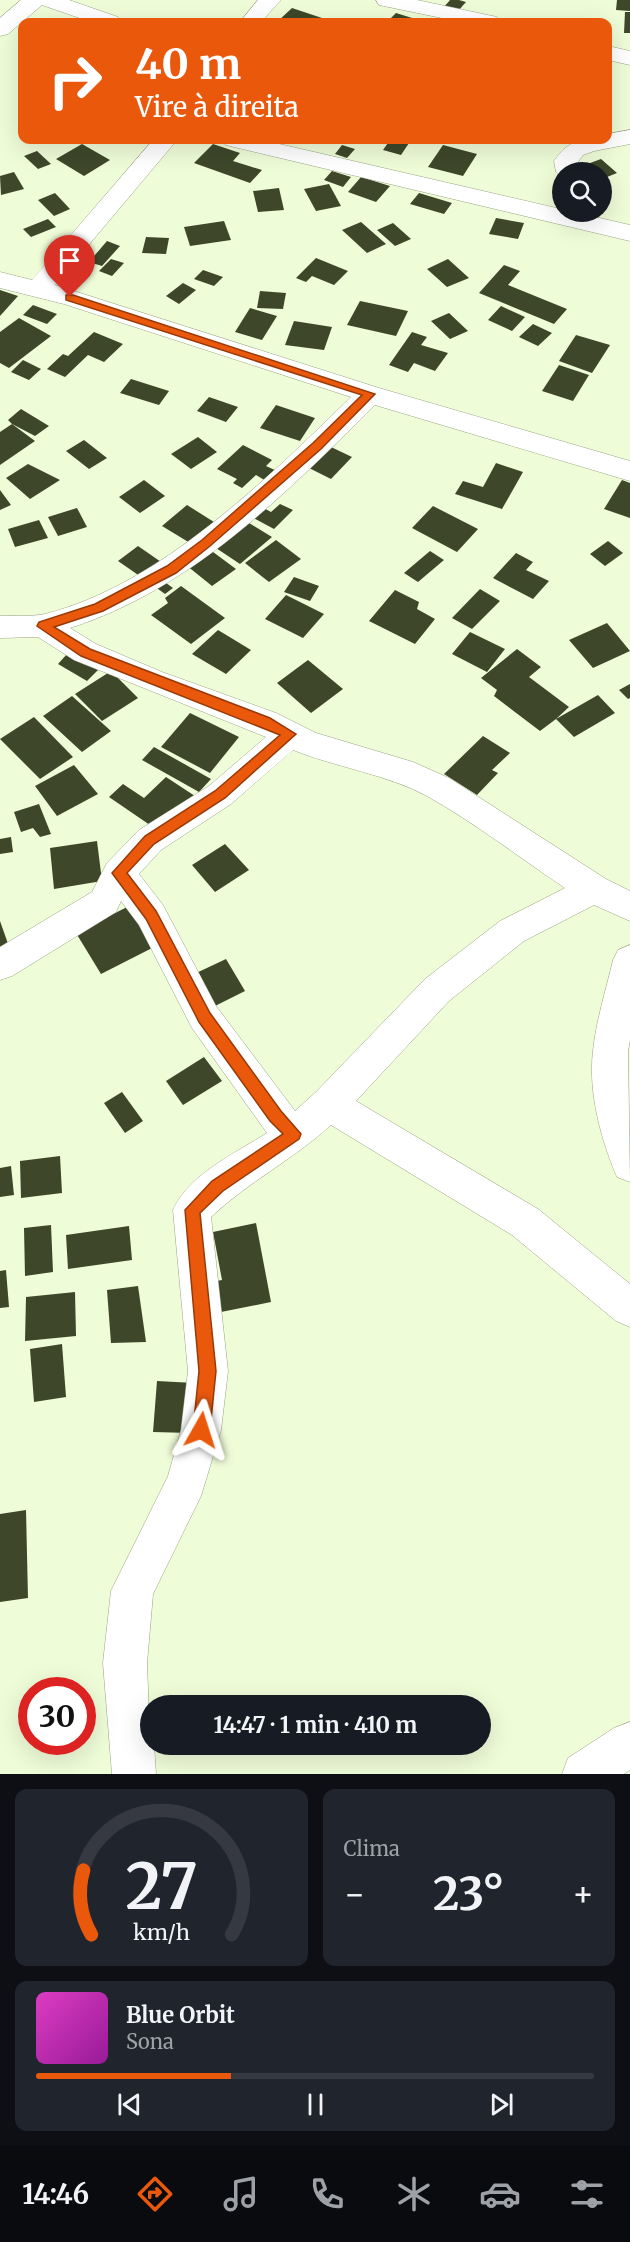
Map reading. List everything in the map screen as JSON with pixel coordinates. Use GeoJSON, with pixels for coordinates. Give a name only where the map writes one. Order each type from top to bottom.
{"type":"FeatureCollection","features":[{"type":"Feature","properties":{"kind":"street"},"geometry":{"type":"LineString","coordinates":[[49,0],[99,18]]}},
{"type":"Feature","properties":{"kind":"street"},"geometry":{"type":"LineString","coordinates":[[254,18],[270,0]]}},
{"type":"Feature","properties":{"kind":"street"},"geometry":{"type":"LineString","coordinates":[[387,0],[434,17]]}},
{"type":"Feature","properties":{"kind":"street"},"geometry":{"type":"LineString","coordinates":[[0,28],[27,2]]}},
{"type":"Feature","properties":{"kind":"street"},"geometry":{"type":"LineString","coordinates":[[612,54],[630,58]]}},
{"type":"Feature","properties":{"kind":"street"},"geometry":{"type":"LineString","coordinates":[[612,141],[630,137]]}},
{"type":"Feature","properties":{"kind":"street"},"geometry":{"type":"LineString","coordinates":[[39,290],[162,144]]}},
{"type":"Feature","properties":{"kind":"street"},"geometry":{"type":"LineString","coordinates":[[252,144],[552,212]]}},
{"type":"Feature","properties":{"kind":"street"},"geometry":{"type":"LineString","coordinates":[[566,162],[575,150],[600,144]]}},
{"type":"Feature","properties":{"kind":"street"},"geometry":{"type":"LineString","coordinates":[[591,222],[630,233]]}},
{"type":"Feature","properties":{"kind":"street"},"geometry":{"type":"LineString","coordinates":[[0,280],[630,471]]}},
{"type":"Feature","properties":{"kind":"street"},"geometry":{"type":"LineString","coordinates":[[0,627],[43,626],[99,608],[171,569],[206,543],[317,446],[370,394]]}},
{"type":"Feature","properties":{"kind":"street"},"geometry":{"type":"LineString","coordinates":[[43,626],[85,652],[151,680],[244,713],[354,759],[402,771],[438,787],[594,889],[630,907]]}},
{"type":"Feature","properties":{"kind":"street"},"geometry":{"type":"LineString","coordinates":[[0,965],[104,902],[119,873],[150,840],[220,795],[290,734]]}},
{"type":"Feature","properties":{"kind":"street"},"geometry":{"type":"LineString","coordinates":[[119,873],[151,915],[204,1017],[275,1116],[294,1134]]}},
{"type":"Feature","properties":{"kind":"street"},"geometry":{"type":"LineString","coordinates":[[134,1774],[125,1663],[132,1592],[187,1482],[201,1430],[208,1371],[192,1210],[218,1186],[294,1134],[329,1104],[437,990],[512,931],[594,889]]}},
{"type":"Feature","properties":{"kind":"street"},"geometry":{"type":"LineString","coordinates":[[630,960],[610,1051],[612,1100],[630,1165]]}},
{"type":"Feature","properties":{"kind":"street"},"geometry":{"type":"LineString","coordinates":[[329,1104],[525,1222],[630,1308]]}},
{"type":"Feature","properties":{"kind":"street"},"geometry":{"type":"LineString","coordinates":[[584,1774],[630,1744]]}},
{"type":"Feature","properties":{"kind":"building"},"geometry":{"type":"Polygon","coordinates":[[[450,0],[466,2],[458,11],[444,7],[450,0]]]}},
{"type":"Feature","properties":{"kind":"building"},"geometry":{"type":"Polygon","coordinates":[[[617,0],[630,0],[630,11],[616,10],[617,0]]]}},
{"type":"Feature","properties":{"kind":"building"},"geometry":{"type":"Polygon","coordinates":[[[292,8],[322,18],[281,18],[292,8]]]}},
{"type":"Feature","properties":{"kind":"building"},"geometry":{"type":"Polygon","coordinates":[[[625,12],[630,12],[630,33],[624,33],[625,12]]]}},
{"type":"Feature","properties":{"kind":"building"},"geometry":{"type":"Polygon","coordinates":[[[396,13],[412,18],[391,18],[396,13]]]}},
{"type":"Feature","properties":{"kind":"building"},"geometry":{"type":"Polygon","coordinates":[[[82,144],[110,160],[84,176],[56,159],[82,144]]]}},
{"type":"Feature","properties":{"kind":"building"},"geometry":{"type":"Polygon","coordinates":[[[213,144],[240,153],[233,161],[262,170],[250,183],[194,163],[213,144]]]}},
{"type":"Feature","properties":{"kind":"building"},"geometry":{"type":"Polygon","coordinates":[[[387,144],[408,144],[401,155],[383,150],[387,144]]]}},
{"type":"Feature","properties":{"kind":"building"},"geometry":{"type":"Polygon","coordinates":[[[342,145],[355,149],[347,158],[335,154],[342,145]]]}},
{"type":"Feature","properties":{"kind":"building"},"geometry":{"type":"Polygon","coordinates":[[[443,145],[477,154],[463,176],[428,167],[443,145]]]}},
{"type":"Feature","properties":{"kind":"building"},"geometry":{"type":"Polygon","coordinates":[[[37,151],[51,164],[38,169],[24,156],[37,151]]]}},
{"type":"Feature","properties":{"kind":"building"},"geometry":{"type":"Polygon","coordinates":[[[332,171],[351,177],[343,187],[324,180],[332,171]]]}},
{"type":"Feature","properties":{"kind":"building"},"geometry":{"type":"Polygon","coordinates":[[[14,172],[24,189],[1,195],[0,176],[14,172]]]}},
{"type":"Feature","properties":{"kind":"building"},"geometry":{"type":"Polygon","coordinates":[[[361,177],[390,186],[376,202],[348,192],[361,177]]]}},
{"type":"Feature","properties":{"kind":"building"},"geometry":{"type":"Polygon","coordinates":[[[329,184],[341,206],[316,211],[304,189],[329,184]]]}},
{"type":"Feature","properties":{"kind":"building"},"geometry":{"type":"Polygon","coordinates":[[[279,188],[284,210],[258,212],[253,191],[279,188]]]}},
{"type":"Feature","properties":{"kind":"building"},"geometry":{"type":"Polygon","coordinates":[[[55,193],[70,209],[54,216],[38,200],[55,193]]]}},
{"type":"Feature","properties":{"kind":"building"},"geometry":{"type":"Polygon","coordinates":[[[419,193],[452,203],[444,214],[410,204],[419,193]]]}},
{"type":"Feature","properties":{"kind":"building"},"geometry":{"type":"Polygon","coordinates":[[[496,218],[524,223],[518,239],[489,234],[496,218]]]}},
{"type":"Feature","properties":{"kind":"building"},"geometry":{"type":"Polygon","coordinates":[[[48,219],[56,227],[31,237],[23,229],[48,219]]]}},
{"type":"Feature","properties":{"kind":"building"},"geometry":{"type":"Polygon","coordinates":[[[224,221],[231,240],[190,246],[184,227],[224,221]]]}},
{"type":"Feature","properties":{"kind":"building"},"geometry":{"type":"Polygon","coordinates":[[[361,222],[386,244],[367,253],[342,230],[361,222]]]}},
{"type":"Feature","properties":{"kind":"building"},"geometry":{"type":"Polygon","coordinates":[[[393,223],[411,239],[395,246],[377,230],[393,223]]]}},
{"type":"Feature","properties":{"kind":"building"},"geometry":{"type":"Polygon","coordinates":[[[146,237],[169,238],[166,254],[142,253],[146,237]]]}},
{"type":"Feature","properties":{"kind":"building"},"geometry":{"type":"Polygon","coordinates":[[[107,241],[120,246],[102,266],[89,262],[107,241]]]}},
{"type":"Feature","properties":{"kind":"building"},"geometry":{"type":"Polygon","coordinates":[[[316,258],[348,271],[334,285],[312,276],[306,282],[296,278],[316,258]]]}},
{"type":"Feature","properties":{"kind":"building"},"geometry":{"type":"Polygon","coordinates":[[[111,259],[124,263],[112,276],[99,271],[111,259]]]}},
{"type":"Feature","properties":{"kind":"building"},"geometry":{"type":"Polygon","coordinates":[[[448,259],[469,278],[447,287],[427,269],[448,259]]]}},
{"type":"Feature","properties":{"kind":"building"},"geometry":{"type":"Polygon","coordinates":[[[504,265],[520,271],[508,285],[567,309],[554,324],[479,293],[504,265]]]}},
{"type":"Feature","properties":{"kind":"building"},"geometry":{"type":"Polygon","coordinates":[[[203,270],[223,277],[214,286],[194,279],[203,270]]]}},
{"type":"Feature","properties":{"kind":"building"},"geometry":{"type":"Polygon","coordinates":[[[183,283],[196,290],[179,304],[166,296],[183,283]]]}},
{"type":"Feature","properties":{"kind":"building"},"geometry":{"type":"Polygon","coordinates":[[[0,290],[18,296],[0,316],[0,290]]]}},
{"type":"Feature","properties":{"kind":"building"},"geometry":{"type":"Polygon","coordinates":[[[260,291],[286,293],[283,309],[257,308],[260,291]]]}},
{"type":"Feature","properties":{"kind":"building"},"geometry":{"type":"Polygon","coordinates":[[[360,301],[408,311],[396,336],[347,325],[360,301]]]}},
{"type":"Feature","properties":{"kind":"building"},"geometry":{"type":"Polygon","coordinates":[[[33,305],[57,314],[47,324],[23,315],[33,305]]]}},
{"type":"Feature","properties":{"kind":"building"},"geometry":{"type":"Polygon","coordinates":[[[501,306],[525,317],[512,331],[488,320],[501,306]]]}},
{"type":"Feature","properties":{"kind":"building"},"geometry":{"type":"Polygon","coordinates":[[[250,308],[277,316],[262,340],[235,332],[250,308]]]}},
{"type":"Feature","properties":{"kind":"building"},"geometry":{"type":"Polygon","coordinates":[[[449,313],[468,331],[450,339],[431,321],[449,313]]]}},
{"type":"Feature","properties":{"kind":"building"},"geometry":{"type":"Polygon","coordinates":[[[19,318],[51,336],[9,368],[0,363],[0,332],[19,318]]]}},
{"type":"Feature","properties":{"kind":"building"},"geometry":{"type":"Polygon","coordinates":[[[294,321],[332,327],[324,350],[285,345],[294,321]]]}},
{"type":"Feature","properties":{"kind":"building"},"geometry":{"type":"Polygon","coordinates":[[[533,324],[552,333],[538,346],[519,337],[533,324]]]}},
{"type":"Feature","properties":{"kind":"building"},"geometry":{"type":"Polygon","coordinates":[[[94,332],[123,344],[104,362],[88,355],[65,377],[47,369],[63,354],[68,356],[94,332]]]}},
{"type":"Feature","properties":{"kind":"building"},"geometry":{"type":"Polygon","coordinates":[[[412,332],[427,337],[421,345],[448,353],[435,371],[414,363],[408,372],[389,365],[412,332]]]}},
{"type":"Feature","properties":{"kind":"building"},"geometry":{"type":"Polygon","coordinates":[[[576,335],[610,345],[592,373],[559,361],[576,335]]]}},
{"type":"Feature","properties":{"kind":"building"},"geometry":{"type":"Polygon","coordinates":[[[23,360],[41,369],[29,380],[11,372],[23,360]]]}},
{"type":"Feature","properties":{"kind":"building"},"geometry":{"type":"Polygon","coordinates":[[[559,365],[589,375],[573,401],[542,391],[559,365]]]}},
{"type":"Feature","properties":{"kind":"building"},"geometry":{"type":"Polygon","coordinates":[[[131,379],[169,391],[159,405],[120,393],[131,379]]]}},
{"type":"Feature","properties":{"kind":"building"},"geometry":{"type":"Polygon","coordinates":[[[209,397],[238,407],[226,422],[197,411],[209,397]]]}},
{"type":"Feature","properties":{"kind":"building"},"geometry":{"type":"Polygon","coordinates":[[[276,405],[315,418],[300,441],[260,428],[276,405]]]}},
{"type":"Feature","properties":{"kind":"building"},"geometry":{"type":"Polygon","coordinates":[[[21,409],[49,426],[35,436],[12,424],[8,420],[21,409]]]}},
{"type":"Feature","properties":{"kind":"building"},"geometry":{"type":"Polygon","coordinates":[[[12,424],[35,441],[0,465],[0,432],[12,424]]]}},
{"type":"Feature","properties":{"kind":"building"},"geometry":{"type":"Polygon","coordinates":[[[198,437],[217,452],[191,469],[171,454],[198,437]]]}},
{"type":"Feature","properties":{"kind":"building"},"geometry":{"type":"Polygon","coordinates":[[[84,440],[107,458],[89,469],[66,451],[84,440]]]}},
{"type":"Feature","properties":{"kind":"building"},"geometry":{"type":"Polygon","coordinates":[[[243,445],[272,460],[266,466],[277,471],[266,481],[256,475],[242,488],[233,483],[237,479],[217,469],[243,445]]]}},
{"type":"Feature","properties":{"kind":"building"},"geometry":{"type":"Polygon","coordinates":[[[331,447],[352,457],[331,479],[309,468],[331,447]]]}},
{"type":"Feature","properties":{"kind":"building"},"geometry":{"type":"Polygon","coordinates":[[[496,463],[523,472],[502,509],[455,494],[463,481],[483,487],[496,463]]]}},
{"type":"Feature","properties":{"kind":"building"},"geometry":{"type":"Polygon","coordinates":[[[28,464],[60,480],[30,499],[6,478],[28,464]]]}},
{"type":"Feature","properties":{"kind":"building"},"geometry":{"type":"Polygon","coordinates":[[[144,480],[165,496],[140,513],[119,497],[144,480]]]}},
{"type":"Feature","properties":{"kind":"building"},"geometry":{"type":"Polygon","coordinates":[[[622,480],[630,483],[630,518],[604,509],[622,480]]]}},
{"type":"Feature","properties":{"kind":"building"},"geometry":{"type":"Polygon","coordinates":[[[0,490],[11,505],[0,510],[0,490]]]}},
{"type":"Feature","properties":{"kind":"building"},"geometry":{"type":"Polygon","coordinates":[[[280,504],[293,510],[274,529],[250,516],[260,506],[271,512],[280,504]]]}},
{"type":"Feature","properties":{"kind":"building"},"geometry":{"type":"Polygon","coordinates":[[[187,505],[214,522],[190,543],[162,526],[187,505]]]}},
{"type":"Feature","properties":{"kind":"building"},"geometry":{"type":"Polygon","coordinates":[[[433,506],[478,529],[457,552],[412,528],[433,506]]]}},
{"type":"Feature","properties":{"kind":"building"},"geometry":{"type":"Polygon","coordinates":[[[77,508],[87,527],[58,536],[48,517],[77,508]]]}},
{"type":"Feature","properties":{"kind":"building"},"geometry":{"type":"Polygon","coordinates":[[[39,520],[48,538],[15,547],[8,529],[39,520]]]}},
{"type":"Feature","properties":{"kind":"building"},"geometry":{"type":"Polygon","coordinates":[[[244,520],[272,537],[240,564],[213,546],[244,520]]]}},
{"type":"Feature","properties":{"kind":"building"},"geometry":{"type":"Polygon","coordinates":[[[276,540],[301,559],[269,582],[245,563],[276,540]]]}},
{"type":"Feature","properties":{"kind":"building"},"geometry":{"type":"Polygon","coordinates":[[[608,541],[623,553],[605,566],[590,554],[608,541]]]}},
{"type":"Feature","properties":{"kind":"building"},"geometry":{"type":"Polygon","coordinates":[[[138,546],[164,564],[144,579],[118,561],[138,546]]]}},
{"type":"Feature","properties":{"kind":"building"},"geometry":{"type":"Polygon","coordinates":[[[209,549],[236,569],[212,586],[186,565],[209,549]]]}},
{"type":"Feature","properties":{"kind":"building"},"geometry":{"type":"Polygon","coordinates":[[[430,551],[444,560],[418,582],[404,573],[430,551]]]}},
{"type":"Feature","properties":{"kind":"building"},"geometry":{"type":"Polygon","coordinates":[[[516,553],[533,562],[526,570],[549,581],[533,599],[493,578],[516,553]]]}},
{"type":"Feature","properties":{"kind":"building"},"geometry":{"type":"Polygon","coordinates":[[[294,577],[319,586],[310,601],[284,592],[294,577]]]}},
{"type":"Feature","properties":{"kind":"building"},"geometry":{"type":"Polygon","coordinates":[[[162,580],[173,588],[165,594],[154,586],[162,580]]]}},
{"type":"Feature","properties":{"kind":"building"},"geometry":{"type":"Polygon","coordinates":[[[181,586],[225,618],[191,644],[151,615],[168,603],[165,598],[181,586]]]}},
{"type":"Feature","properties":{"kind":"building"},"geometry":{"type":"Polygon","coordinates":[[[480,589],[500,601],[472,629],[452,618],[480,589]]]}},
{"type":"Feature","properties":{"kind":"building"},"geometry":{"type":"Polygon","coordinates":[[[395,590],[419,602],[417,609],[435,619],[415,644],[369,621],[395,590]]]}},
{"type":"Feature","properties":{"kind":"building"},"geometry":{"type":"Polygon","coordinates":[[[286,595],[324,614],[303,638],[265,619],[286,595]]]}},
{"type":"Feature","properties":{"kind":"building"},"geometry":{"type":"Polygon","coordinates":[[[607,623],[630,651],[593,668],[569,640],[607,623]]]}},
{"type":"Feature","properties":{"kind":"building"},"geometry":{"type":"Polygon","coordinates":[[[218,630],[251,650],[226,674],[192,654],[218,630]]]}},
{"type":"Feature","properties":{"kind":"building"},"geometry":{"type":"Polygon","coordinates":[[[470,632],[505,649],[487,672],[452,654],[470,632]]]}},
{"type":"Feature","properties":{"kind":"building"},"geometry":{"type":"Polygon","coordinates":[[[517,649],[541,667],[529,677],[569,707],[540,731],[494,696],[497,690],[481,678],[517,649]]]}},
{"type":"Feature","properties":{"kind":"building"},"geometry":{"type":"Polygon","coordinates":[[[68,653],[98,670],[87,681],[58,664],[68,653]]]}},
{"type":"Feature","properties":{"kind":"building"},"geometry":{"type":"Polygon","coordinates":[[[308,660],[343,689],[311,713],[277,683],[308,660]]]}},
{"type":"Feature","properties":{"kind":"building"},"geometry":{"type":"Polygon","coordinates":[[[111,671],[138,698],[102,721],[75,694],[111,671]]]}},
{"type":"Feature","properties":{"kind":"building"},"geometry":{"type":"Polygon","coordinates":[[[630,684],[630,698],[628,699],[619,690],[630,684]]]}},
{"type":"Feature","properties":{"kind":"building"},"geometry":{"type":"Polygon","coordinates":[[[598,695],[615,713],[574,737],[556,719],[598,695]]]}},
{"type":"Feature","properties":{"kind":"building"},"geometry":{"type":"Polygon","coordinates":[[[72,696],[111,731],[82,752],[43,716],[72,696]]]}},
{"type":"Feature","properties":{"kind":"building"},"geometry":{"type":"Polygon","coordinates":[[[190,713],[239,737],[210,773],[161,747],[190,713]]]}},
{"type":"Feature","properties":{"kind":"building"},"geometry":{"type":"Polygon","coordinates":[[[34,717],[73,757],[40,779],[0,739],[34,717]]]}},
{"type":"Feature","properties":{"kind":"building"},"geometry":{"type":"Polygon","coordinates":[[[483,736],[510,753],[492,770],[498,773],[477,795],[444,774],[483,736]]]}},
{"type":"Feature","properties":{"kind":"building"},"geometry":{"type":"Polygon","coordinates":[[[154,747],[211,779],[199,792],[142,760],[154,747]]]}},
{"type":"Feature","properties":{"kind":"building"},"geometry":{"type":"Polygon","coordinates":[[[74,765],[98,794],[57,816],[35,786],[74,765]]]}},
{"type":"Feature","properties":{"kind":"building"},"geometry":{"type":"Polygon","coordinates":[[[166,777],[198,798],[163,834],[109,797],[123,784],[144,798],[166,777]]]}},
{"type":"Feature","properties":{"kind":"building"},"geometry":{"type":"Polygon","coordinates":[[[39,804],[51,834],[40,837],[33,828],[21,832],[14,812],[39,804]]]}},
{"type":"Feature","properties":{"kind":"building"},"geometry":{"type":"Polygon","coordinates":[[[11,837],[13,852],[0,854],[0,839],[11,837]]]}},
{"type":"Feature","properties":{"kind":"building"},"geometry":{"type":"Polygon","coordinates":[[[97,841],[102,881],[54,889],[50,848],[97,841]]]}},
{"type":"Feature","properties":{"kind":"building"},"geometry":{"type":"Polygon","coordinates":[[[225,844],[249,870],[215,892],[192,865],[225,844]]]}},
{"type":"Feature","properties":{"kind":"building"},"geometry":{"type":"Polygon","coordinates":[[[131,905],[158,945],[101,974],[76,933],[131,905]]]}},
{"type":"Feature","properties":{"kind":"building"},"geometry":{"type":"Polygon","coordinates":[[[0,921],[12,955],[0,959],[0,921]]]}},
{"type":"Feature","properties":{"kind":"building"},"geometry":{"type":"Polygon","coordinates":[[[226,959],[245,991],[211,1008],[192,975],[226,959]]]}},
{"type":"Feature","properties":{"kind":"building"},"geometry":{"type":"Polygon","coordinates":[[[204,1057],[222,1081],[183,1105],[166,1081],[204,1057]]]}},
{"type":"Feature","properties":{"kind":"building"},"geometry":{"type":"Polygon","coordinates":[[[122,1092],[143,1121],[125,1133],[104,1103],[122,1092]]]}},
{"type":"Feature","properties":{"kind":"building"},"geometry":{"type":"Polygon","coordinates":[[[60,1156],[62,1193],[21,1198],[20,1161],[60,1156]]]}},
{"type":"Feature","properties":{"kind":"building"},"geometry":{"type":"Polygon","coordinates":[[[11,1166],[14,1195],[0,1197],[0,1168],[11,1166]]]}},
{"type":"Feature","properties":{"kind":"building"},"geometry":{"type":"Polygon","coordinates":[[[256,1223],[271,1302],[211,1314],[206,1283],[222,1280],[213,1232],[256,1223]]]}},
{"type":"Feature","properties":{"kind":"building"},"geometry":{"type":"Polygon","coordinates":[[[51,1225],[53,1272],[25,1276],[24,1228],[51,1225]]]}},
{"type":"Feature","properties":{"kind":"building"},"geometry":{"type":"Polygon","coordinates":[[[129,1226],[132,1260],[68,1269],[66,1235],[129,1226]]]}},
{"type":"Feature","properties":{"kind":"building"},"geometry":{"type":"Polygon","coordinates":[[[6,1270],[9,1307],[0,1308],[0,1271],[6,1270]]]}},
{"type":"Feature","properties":{"kind":"building"},"geometry":{"type":"Polygon","coordinates":[[[138,1286],[146,1342],[111,1343],[107,1290],[138,1286]]]}},
{"type":"Feature","properties":{"kind":"building"},"geometry":{"type":"Polygon","coordinates":[[[75,1292],[76,1336],[25,1341],[26,1297],[75,1292]]]}},
{"type":"Feature","properties":{"kind":"building"},"geometry":{"type":"Polygon","coordinates":[[[62,1344],[66,1397],[34,1402],[30,1349],[62,1344]]]}},
{"type":"Feature","properties":{"kind":"building"},"geometry":{"type":"Polygon","coordinates":[[[157,1381],[194,1383],[190,1433],[153,1432],[157,1381]]]}},
{"type":"Feature","properties":{"kind":"building"},"geometry":{"type":"Polygon","coordinates":[[[26,1510],[28,1598],[0,1602],[0,1514],[26,1510]]]}},
{"type":"Feature","properties":{"kind":"route"},"geometry":{"type":"LineString","coordinates":[[70,297],[370,394],[317,446],[206,543],[171,569],[139,589],[99,608],[43,626],[85,652],[151,680],[211,700],[290,734],[220,795],[150,840],[119,873],[151,915],[204,1017],[275,1116],[294,1134],[218,1186],[192,1210],[208,1371],[201,1430]]}}]}
